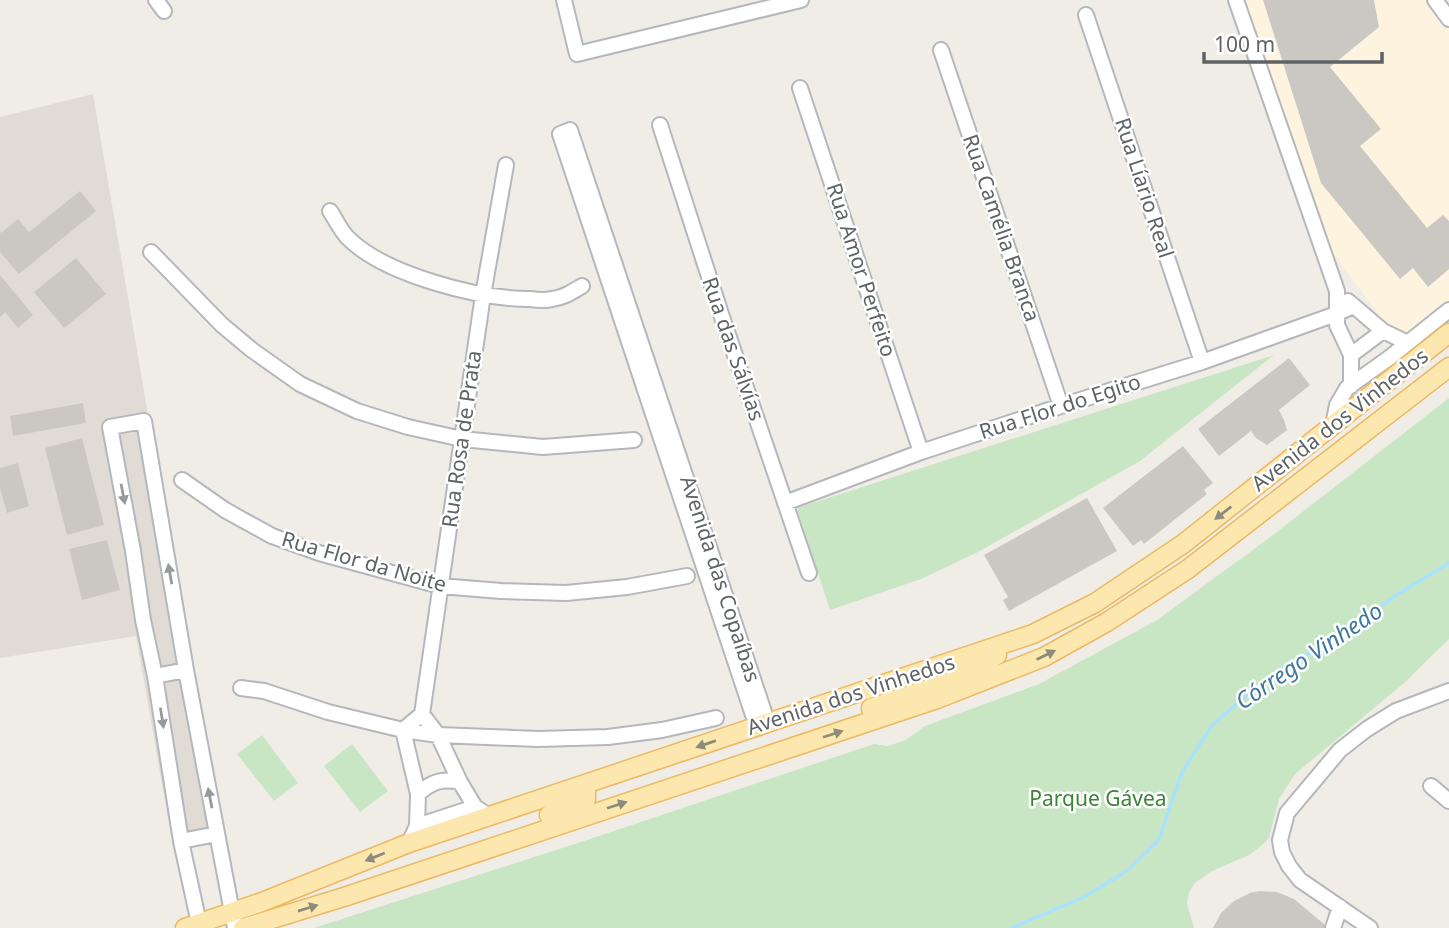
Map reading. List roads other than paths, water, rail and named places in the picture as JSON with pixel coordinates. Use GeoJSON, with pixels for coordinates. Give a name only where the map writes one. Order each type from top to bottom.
{"type":"FeatureCollection","features":[{"type":"Feature","properties":{"kind":"main road","name":"Avenida dos Vinhedos"},"geometry":{"type":"LineString","coordinates":[[237,923],[482,812],[586,785],[1033,634],[1095,603],[1183,544],[1449,333]]}},
{"type":"Feature","properties":{"kind":"main road","name":"Avenida dos Vinhedos"},"geometry":{"type":"LineString","coordinates":[[195,927],[237,923],[347,896],[937,699],[1044,657],[1107,622],[1188,569],[1446,368]]}},
{"type":"Feature","properties":{"kind":"main road"},"geometry":{"type":"LineString","coordinates":[[874,720],[870,709],[957,679],[1033,634]]}},
{"type":"Feature","properties":{"kind":"main road"},"geometry":{"type":"LineString","coordinates":[[407,875],[519,826],[584,803],[586,785]]}},
{"type":"Feature","properties":{"kind":"street"},"geometry":{"type":"LineString","coordinates":[[564,0],[578,54],[801,0]]}},
{"type":"Feature","properties":{"kind":"street"},"geometry":{"type":"LineString","coordinates":[[1236,0],[1337,291],[1337,326],[1351,355],[1351,386]]}},
{"type":"Feature","properties":{"kind":"street"},"geometry":{"type":"LineString","coordinates":[[1435,0],[1449,19]]}},
{"type":"Feature","properties":{"kind":"street","name":"Rua Líario Real"},"geometry":{"type":"LineString","coordinates":[[1086,15],[1202,362]]}},
{"type":"Feature","properties":{"kind":"street","name":"Rua Camélia Branca"},"geometry":{"type":"LineString","coordinates":[[941,50],[1061,406]]}},
{"type":"Feature","properties":{"kind":"street","name":"Rua Amor Perfeito"},"geometry":{"type":"LineString","coordinates":[[800,88],[922,452]]}},
{"type":"Feature","properties":{"kind":"street","name":"Rua das Sálvías"},"geometry":{"type":"LineString","coordinates":[[660,125],[809,573]]}},
{"type":"Feature","properties":{"kind":"street","name":"Avenida das Copaíbas"},"geometry":{"type":"LineString","coordinates":[[570,130],[764,712],[762,725],[753,715],[560,134],[570,130]]}},
{"type":"Feature","properties":{"kind":"street","name":"Rua Rosa de Prata"},"geometry":{"type":"LineString","coordinates":[[422,714],[483,295],[506,165]]}},
{"type":"Feature","properties":{"kind":"street"},"geometry":{"type":"LineString","coordinates":[[330,211],[347,237],[365,251],[408,274],[483,295],[522,299],[551,300],[582,286]]}},
{"type":"Feature","properties":{"kind":"street"},"geometry":{"type":"LineString","coordinates":[[151,252],[222,325],[252,350],[300,384],[357,411],[408,427],[462,439],[543,447],[634,440]]}},
{"type":"Feature","properties":{"kind":"street"},"geometry":{"type":"LineString","coordinates":[[1337,291],[1383,331],[1408,343]]}},
{"type":"Feature","properties":{"kind":"street","name":"Rua Flor do Egito"},"geometry":{"type":"LineString","coordinates":[[785,503],[922,452],[1202,362],[1353,306]]}},
{"type":"Feature","properties":{"kind":"street"},"geometry":{"type":"LineString","coordinates":[[1333,426],[1337,405],[1347,388],[1449,310]]}},
{"type":"Feature","properties":{"kind":"street"},"geometry":{"type":"LineString","coordinates":[[1351,355],[1383,331]]}},
{"type":"Feature","properties":{"kind":"street"},"geometry":{"type":"LineString","coordinates":[[195,927],[155,677],[110,427],[144,421],[186,670],[237,923]]}},
{"type":"Feature","properties":{"kind":"street","name":"Rua Flor da Noite"},"geometry":{"type":"LineString","coordinates":[[182,480],[225,510],[272,536],[319,553],[440,586],[566,593],[626,587],[687,576]]}},
{"type":"Feature","properties":{"kind":"street"},"geometry":{"type":"LineString","coordinates":[[155,677],[186,670]]}},
{"type":"Feature","properties":{"kind":"street"},"geometry":{"type":"LineString","coordinates":[[241,688],[264,691],[328,712],[403,730],[438,735],[538,739],[608,737],[662,730],[716,718]]}},
{"type":"Feature","properties":{"kind":"street"},"geometry":{"type":"LineString","coordinates":[[1370,928],[1300,880],[1289,866],[1280,841],[1287,813],[1340,750],[1367,729],[1395,711],[1449,691]]}},
{"type":"Feature","properties":{"kind":"street"},"geometry":{"type":"LineString","coordinates":[[403,730],[422,714],[438,735],[460,782],[482,812],[417,827]]}},
{"type":"Feature","properties":{"kind":"street"},"geometry":{"type":"LineString","coordinates":[[403,730],[418,794],[417,827],[409,843]]}},
{"type":"Feature","properties":{"kind":"street"},"geometry":{"type":"LineString","coordinates":[[418,794],[442,779],[460,782]]}},
{"type":"Feature","properties":{"kind":"street"},"geometry":{"type":"LineString","coordinates":[[1431,786],[1449,801]]}},
{"type":"Feature","properties":{"kind":"street"},"geometry":{"type":"LineString","coordinates":[[181,841],[217,834]]}},
{"type":"Feature","properties":{"kind":"street"},"geometry":{"type":"LineString","coordinates":[[1333,928],[1340,907]]}},
{"type":"Feature","properties":{"kind":"waterway","name":"Córrego Vinhedo"},"geometry":{"type":"LineString","coordinates":[[1012,928],[1086,896],[1128,870],[1159,840],[1182,772],[1213,724],[1268,678],[1356,625],[1398,594],[1449,563]]}},
{"type":"Feature","properties":{"kind":"park label","name":"Parque Gávea"},"geometry":{"type":"Point","coordinates":[1098,799]}}]}
